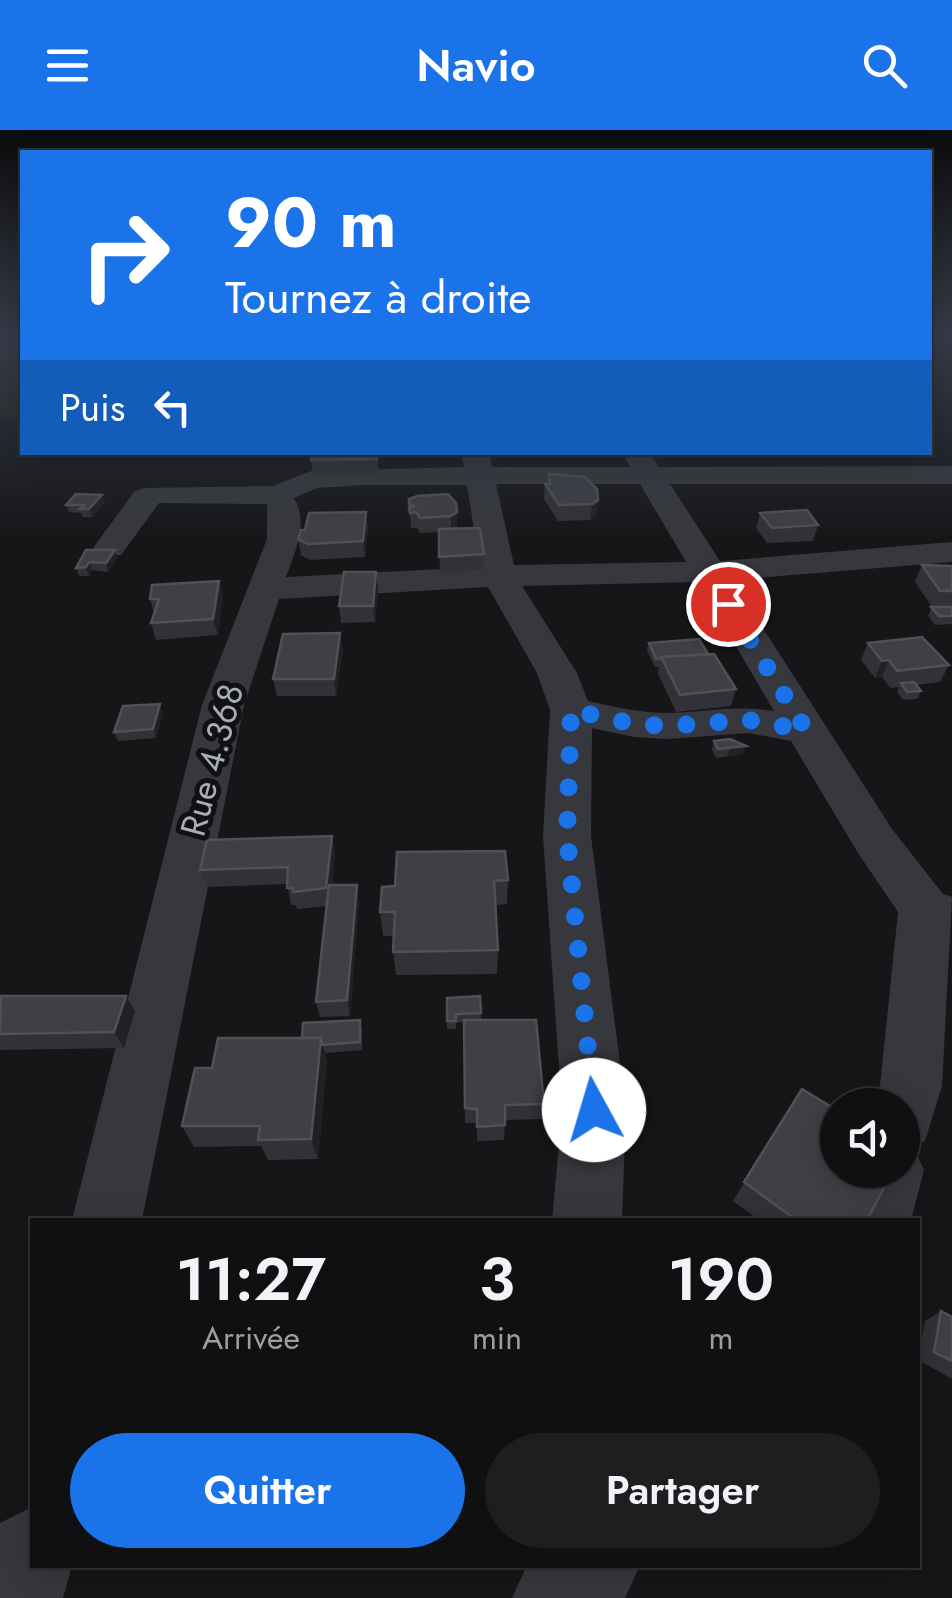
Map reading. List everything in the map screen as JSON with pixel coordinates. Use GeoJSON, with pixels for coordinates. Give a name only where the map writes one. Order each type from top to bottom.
{"type":"FeatureCollection","features":[{"type":"Feature","properties":{"kind":"street"},"geometry":{"type":"LineString","coordinates":[[478,465],[499,576],[557,672],[571,710],[567,836],[594,1110],[587,1218]]}},
{"type":"Feature","properties":{"kind":"street"},"geometry":{"type":"LineString","coordinates":[[109,548],[145,498],[283,474],[311,480],[478,465],[644,465],[952,474]]}},
{"type":"Feature","properties":{"kind":"street"},"geometry":{"type":"LineString","coordinates":[[644,465],[875,841],[939,913],[922,1104]]}},
{"type":"Feature","properties":{"kind":"street","name":"Rue 4.368"},"geometry":{"type":"LineString","coordinates":[[107,1218],[218,723],[283,539],[283,474]]}},
{"type":"Feature","properties":{"kind":"street"},"geometry":{"type":"LineString","coordinates":[[265,589],[499,576],[709,572],[949,555]]}},
{"type":"Feature","properties":{"kind":"street"},"geometry":{"type":"LineString","coordinates":[[571,710],[651,725],[748,720],[806,730]]}},
{"type":"Feature","properties":{"kind":"street"},"geometry":{"type":"LineString","coordinates":[[877,1218],[886,1188]]}},
{"type":"Feature","properties":{"kind":"street"},"geometry":{"type":"LineString","coordinates":[[18,1598],[30,1557]]}},
{"type":"Feature","properties":{"kind":"shaded area"},"geometry":{"type":"Polygon","coordinates":[[[0,405],[20,405],[20,417],[0,418],[0,405]]]}},
{"type":"Feature","properties":{"kind":"building"},"geometry":{"type":"Polygon","coordinates":[[[312,455],[377,455],[377,459],[311,460],[312,455]]]}},
{"type":"Feature","properties":{"kind":"building"},"geometry":{"type":"Polygon","coordinates":[[[549,474],[585,477],[597,489],[598,500],[592,504],[559,505],[545,484],[550,484],[549,474]]]}},
{"type":"Feature","properties":{"kind":"building"},"geometry":{"type":"Polygon","coordinates":[[[76,494],[102,495],[89,509],[80,509],[84,505],[66,505],[76,494]]]}},
{"type":"Feature","properties":{"kind":"building"},"geometry":{"type":"Polygon","coordinates":[[[448,494],[456,503],[457,512],[451,516],[420,518],[416,512],[410,513],[409,507],[415,507],[409,499],[448,494]]]}},
{"type":"Feature","properties":{"kind":"building"},"geometry":{"type":"Polygon","coordinates":[[[807,510],[818,525],[772,528],[760,513],[807,510]]]}},
{"type":"Feature","properties":{"kind":"building"},"geometry":{"type":"Polygon","coordinates":[[[366,512],[363,541],[308,544],[298,539],[309,513],[366,512]]]}},
{"type":"Feature","properties":{"kind":"building"},"geometry":{"type":"Polygon","coordinates":[[[480,528],[484,554],[439,557],[439,529],[480,528]]]}},
{"type":"Feature","properties":{"kind":"building"},"geometry":{"type":"Polygon","coordinates":[[[86,550],[115,550],[106,563],[89,562],[86,567],[76,568],[86,550]]]}},
{"type":"Feature","properties":{"kind":"building"},"geometry":{"type":"Polygon","coordinates":[[[922,565],[952,566],[952,591],[940,591],[922,565]]]}},
{"type":"Feature","properties":{"kind":"building"},"geometry":{"type":"Polygon","coordinates":[[[344,572],[376,572],[373,606],[339,606],[344,572]]]}},
{"type":"Feature","properties":{"kind":"building"},"geometry":{"type":"Polygon","coordinates":[[[219,581],[213,619],[151,623],[159,599],[150,599],[152,585],[219,581]]]}},
{"type":"Feature","properties":{"kind":"building"},"geometry":{"type":"Polygon","coordinates":[[[931,607],[952,607],[952,616],[939,616],[931,607]]]}},
{"type":"Feature","properties":{"kind":"building"},"geometry":{"type":"Polygon","coordinates":[[[340,633],[334,679],[273,679],[283,634],[340,633]]]}},
{"type":"Feature","properties":{"kind":"building"},"geometry":{"type":"Polygon","coordinates":[[[922,637],[949,665],[897,671],[889,660],[882,661],[868,643],[922,637]]]}},
{"type":"Feature","properties":{"kind":"building"},"geometry":{"type":"Polygon","coordinates":[[[699,639],[708,654],[656,659],[649,643],[699,639]]]}},
{"type":"Feature","properties":{"kind":"building"},"geometry":{"type":"Polygon","coordinates":[[[714,654],[736,689],[680,695],[661,657],[714,654]]]}},
{"type":"Feature","properties":{"kind":"building"},"geometry":{"type":"Polygon","coordinates":[[[914,682],[921,691],[907,692],[901,683],[914,682]]]}},
{"type":"Feature","properties":{"kind":"building"},"geometry":{"type":"Polygon","coordinates":[[[160,704],[153,729],[114,732],[123,706],[160,704]]]}},
{"type":"Feature","properties":{"kind":"building"},"geometry":{"type":"Polygon","coordinates":[[[730,739],[746,746],[718,749],[714,741],[730,739]]]}},
{"type":"Feature","properties":{"kind":"building"},"geometry":{"type":"Polygon","coordinates":[[[332,836],[326,888],[293,892],[293,888],[287,888],[288,867],[200,870],[207,840],[332,836]]]}},
{"type":"Feature","properties":{"kind":"building"},"geometry":{"type":"Polygon","coordinates":[[[505,851],[508,880],[494,881],[498,950],[393,952],[395,912],[380,912],[382,887],[395,886],[397,852],[505,851]]]}},
{"type":"Feature","properties":{"kind":"building"},"geometry":{"type":"Polygon","coordinates":[[[329,885],[357,885],[347,1000],[316,1002],[329,885]]]}},
{"type":"Feature","properties":{"kind":"building"},"geometry":{"type":"Polygon","coordinates":[[[1,996],[126,996],[114,1032],[0,1034],[1,996]]]}},
{"type":"Feature","properties":{"kind":"building"},"geometry":{"type":"Polygon","coordinates":[[[480,996],[481,1013],[456,1014],[456,1021],[447,1021],[447,998],[480,996]]]}},
{"type":"Feature","properties":{"kind":"building"},"geometry":{"type":"Polygon","coordinates":[[[360,1020],[360,1042],[322,1045],[321,1038],[302,1038],[303,1023],[360,1020]]]}},
{"type":"Feature","properties":{"kind":"building"},"geometry":{"type":"Polygon","coordinates":[[[464,1020],[536,1020],[544,1104],[505,1105],[505,1125],[477,1127],[477,1109],[465,1108],[464,1020]]]}},
{"type":"Feature","properties":{"kind":"building"},"geometry":{"type":"Polygon","coordinates":[[[218,1038],[321,1038],[311,1139],[258,1140],[260,1126],[182,1126],[195,1068],[212,1068],[218,1038]]]}},
{"type":"Feature","properties":{"kind":"building"},"geometry":{"type":"Polygon","coordinates":[[[802,1089],[820,1100],[820,1188],[884,1188],[868,1218],[793,1218],[744,1182],[802,1089]]]}},
{"type":"Feature","properties":{"kind":"building"},"geometry":{"type":"Polygon","coordinates":[[[941,1311],[952,1317],[952,1361],[934,1352],[941,1311]]]}},
{"type":"Feature","properties":{"kind":"route"},"geometry":{"type":"LineString","coordinates":[[594,1110],[567,836],[571,710],[634,724],[668,726],[748,720],[806,730],[728,604]]}}]}
